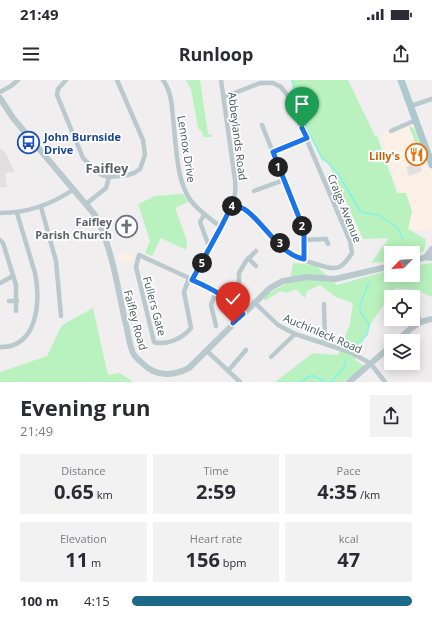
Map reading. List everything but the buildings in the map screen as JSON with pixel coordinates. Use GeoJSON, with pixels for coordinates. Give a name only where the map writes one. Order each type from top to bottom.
{"type":"FeatureCollection","features":[{"type":"Feature","properties":{"kind":"main road"},"geometry":{"type":"LineString","coordinates":[[401,80],[432,165]]}},
{"type":"Feature","properties":{"kind":"street"},"geometry":{"type":"LineString","coordinates":[[0,92],[18,80]]}},
{"type":"Feature","properties":{"kind":"street"},"geometry":{"type":"LineString","coordinates":[[66,80],[58,89],[57,95],[83,158],[97,172],[110,177],[128,176],[134,173],[140,169],[145,155],[143,140],[117,80]]}},
{"type":"Feature","properties":{"kind":"street","name":"Lennox Drive"},"geometry":{"type":"LineString","coordinates":[[163,80],[171,98],[177,155],[183,186],[191,200],[204,215],[221,227]]}},
{"type":"Feature","properties":{"kind":"street","name":"Abbeylands Road"},"geometry":{"type":"LineString","coordinates":[[191,279],[210,249],[232,205],[236,192],[221,80]]}},
{"type":"Feature","properties":{"kind":"street","name":"Craigs Avenue"},"geometry":{"type":"LineString","coordinates":[[224,97],[260,83],[273,82],[281,87],[288,96],[307,138],[350,241],[352,253],[347,262],[339,268],[331,269],[298,258],[288,252],[247,211],[232,205]]}},
{"type":"Feature","properties":{"kind":"street","name":"Faifley Road"},"geometry":{"type":"LineString","coordinates":[[0,98],[13,118],[95,215],[106,241],[133,354],[148,369],[157,373],[180,373],[189,368],[254,302],[270,288],[283,281],[307,277],[335,279],[384,268]]}},
{"type":"Feature","properties":{"kind":"street"},"geometry":{"type":"LineString","coordinates":[[411,106],[432,99]]}},
{"type":"Feature","properties":{"kind":"street"},"geometry":{"type":"LineString","coordinates":[[391,131],[416,120]]}},
{"type":"Feature","properties":{"kind":"street"},"geometry":{"type":"LineString","coordinates":[[262,125],[304,230],[304,259]]}},
{"type":"Feature","properties":{"kind":"street"},"geometry":{"type":"LineString","coordinates":[[273,152],[307,138]]}},
{"type":"Feature","properties":{"kind":"street"},"geometry":{"type":"LineString","coordinates":[[86,204],[106,188],[110,177]]}},
{"type":"Feature","properties":{"kind":"street"},"geometry":{"type":"LineString","coordinates":[[254,191],[284,180]]}},
{"type":"Feature","properties":{"kind":"street"},"geometry":{"type":"LineString","coordinates":[[0,213],[17,213],[41,207],[63,197],[74,189]]}},
{"type":"Feature","properties":{"kind":"street"},"geometry":{"type":"LineString","coordinates":[[41,207],[56,261],[61,316]]}},
{"type":"Feature","properties":{"kind":"street"},"geometry":{"type":"LineString","coordinates":[[0,347],[14,345],[20,342],[30,331],[37,313],[37,282],[17,213]]}},
{"type":"Feature","properties":{"kind":"street"},"geometry":{"type":"LineString","coordinates":[[204,215],[200,222],[210,249]]}},
{"type":"Feature","properties":{"kind":"street"},"geometry":{"type":"LineString","coordinates":[[304,240],[326,238],[328,244]]}},
{"type":"Feature","properties":{"kind":"street"},"geometry":{"type":"LineString","coordinates":[[0,240],[3,244],[16,285],[16,311]]}},
{"type":"Feature","properties":{"kind":"street"},"geometry":{"type":"LineString","coordinates":[[429,257],[432,249]]}},
{"type":"Feature","properties":{"kind":"street"},"geometry":{"type":"LineString","coordinates":[[228,300],[239,288],[239,273],[248,258],[256,251]]}},
{"type":"Feature","properties":{"kind":"street","name":"Fullers Gate"},"geometry":{"type":"LineString","coordinates":[[139,255],[191,279],[184,292],[191,328],[188,332],[173,341],[162,344],[154,342],[136,267],[139,255]]}},
{"type":"Feature","properties":{"kind":"street"},"geometry":{"type":"LineString","coordinates":[[248,258],[256,266]]}},
{"type":"Feature","properties":{"kind":"street"},"geometry":{"type":"LineString","coordinates":[[0,283],[13,276]]}},
{"type":"Feature","properties":{"kind":"street"},"geometry":{"type":"LineString","coordinates":[[191,279],[216,291],[243,314]]}},
{"type":"Feature","properties":{"kind":"street"},"geometry":{"type":"LineString","coordinates":[[216,291],[211,305],[216,326]]}},
{"type":"Feature","properties":{"kind":"street"},"geometry":{"type":"LineString","coordinates":[[9,301],[16,301]]}},
{"type":"Feature","properties":{"kind":"street","name":"Auchinleck Road"},"geometry":{"type":"LineString","coordinates":[[254,302],[278,325],[295,334],[350,352],[369,363]]}},
{"type":"Feature","properties":{"kind":"street"},"geometry":{"type":"LineString","coordinates":[[324,304],[325,344]]}},
{"type":"Feature","properties":{"kind":"street"},"geometry":{"type":"LineString","coordinates":[[420,321],[432,319]]}},
{"type":"Feature","properties":{"kind":"street"},"geometry":{"type":"LineString","coordinates":[[405,334],[414,326]]}},
{"type":"Feature","properties":{"kind":"street"},"geometry":{"type":"LineString","coordinates":[[271,357],[295,334]]}},
{"type":"Feature","properties":{"kind":"street"},"geometry":{"type":"LineString","coordinates":[[228,371],[246,350]]}},
{"type":"Feature","properties":{"kind":"street"},"geometry":{"type":"LineString","coordinates":[[206,351],[240,382]]}},
{"type":"Feature","properties":{"kind":"street"},"geometry":{"type":"LineString","coordinates":[[349,382],[384,351]]}},
{"type":"Feature","properties":{"kind":"street"},"geometry":{"type":"LineString","coordinates":[[369,363],[385,382]]}},
{"type":"Feature","properties":{"kind":"shaded area"},"geometry":{"type":"Polygon","coordinates":[[[419,118],[432,152],[432,231],[410,229],[381,133],[419,118]]]}},
{"type":"Feature","properties":{"kind":"shaded area"},"geometry":{"type":"Polygon","coordinates":[[[0,149],[2,149],[6,154],[15,172],[5,173],[7,187],[0,187],[0,149]]]}},
{"type":"Feature","properties":{"kind":"shaded area"},"geometry":{"type":"Polygon","coordinates":[[[419,162],[422,171],[409,176],[406,167],[419,162]]]}},
{"type":"Feature","properties":{"kind":"shaded area"},"geometry":{"type":"Polygon","coordinates":[[[119,252],[133,256],[132,262],[117,260],[119,252]]]}},
{"type":"Feature","properties":{"kind":"green space"},"geometry":{"type":"Polygon","coordinates":[[[186,80],[200,80],[208,134],[211,134],[212,137],[203,137],[202,132],[198,128],[191,89],[186,80]]]}},
{"type":"Feature","properties":{"kind":"green space"},"geometry":{"type":"Polygon","coordinates":[[[292,80],[348,80],[375,136],[377,136],[397,193],[406,193],[412,211],[408,229],[426,239],[424,251],[420,252],[420,246],[384,246],[384,262],[371,263],[389,238],[363,239],[328,162],[322,161],[295,103],[294,86],[292,80]]]}},
{"type":"Feature","properties":{"kind":"green space"},"geometry":{"type":"Polygon","coordinates":[[[409,126],[414,128],[421,146],[421,159],[409,126]]]}},
{"type":"Feature","properties":{"kind":"green space"},"geometry":{"type":"Polygon","coordinates":[[[183,194],[188,202],[175,208],[187,241],[186,250],[161,238],[152,256],[145,253],[150,241],[138,204],[155,196],[183,194]]]}},
{"type":"Feature","properties":{"kind":"green space"},"geometry":{"type":"Polygon","coordinates":[[[293,263],[315,265],[337,285],[384,272],[384,282],[420,282],[420,265],[432,263],[432,297],[420,292],[420,290],[395,288],[394,290],[384,290],[384,304],[370,325],[355,360],[364,366],[344,382],[275,382],[313,353],[338,355],[350,324],[353,303],[336,297],[320,285],[307,291],[305,298],[296,289],[286,293],[280,291],[265,301],[263,296],[290,282],[293,263]]]}},
{"type":"Feature","properties":{"kind":"green space"},"geometry":{"type":"Polygon","coordinates":[[[93,308],[108,375],[119,373],[132,382],[0,382],[0,372],[47,356],[62,325],[93,308]]]}},
{"type":"Feature","properties":{"kind":"waterway"},"geometry":{"type":"LineString","coordinates":[[292,80],[294,89]]}},
{"type":"Feature","properties":{"kind":"waterway"},"geometry":{"type":"LineString","coordinates":[[295,93],[306,127],[321,156],[336,171]]}},
{"type":"Feature","properties":{"kind":"waterway"},"geometry":{"type":"LineString","coordinates":[[337,172],[361,212],[379,215],[398,228],[403,240]]}},
{"type":"Feature","properties":{"kind":"waterway"},"geometry":{"type":"LineString","coordinates":[[352,347],[367,335],[369,325],[360,311],[360,305],[369,282]]}},
{"type":"Feature","properties":{"kind":"waterway"},"geometry":{"type":"LineString","coordinates":[[331,382],[344,367],[346,359]]}},
{"type":"Feature","properties":{"kind":"waterway"},"geometry":{"type":"LineString","coordinates":[[301,382],[312,375],[326,382]]}},
{"type":"Feature","properties":{"kind":"place","name":"John Burnside Drive"},"geometry":{"type":"Point","coordinates":[28,142]}},
{"type":"Feature","properties":{"kind":"place","name":"Lilly's"},"geometry":{"type":"Point","coordinates":[416,155]}},
{"type":"Feature","properties":{"kind":"place","name":"Faifley Parish Church"},"geometry":{"type":"Point","coordinates":[127,227]}},
{"type":"Feature","properties":{"kind":"district","name":"Faifley"},"geometry":{"type":"Point","coordinates":[107,168]}},
{"type":"Feature","properties":{"kind":"route"},"geometry":{"type":"LineString","coordinates":[[233,323],[243,314],[216,291],[192,280],[232,205],[241,207],[247,211],[288,252],[298,258],[304,259],[304,230],[273,152],[307,138],[302,128]]}}]}
